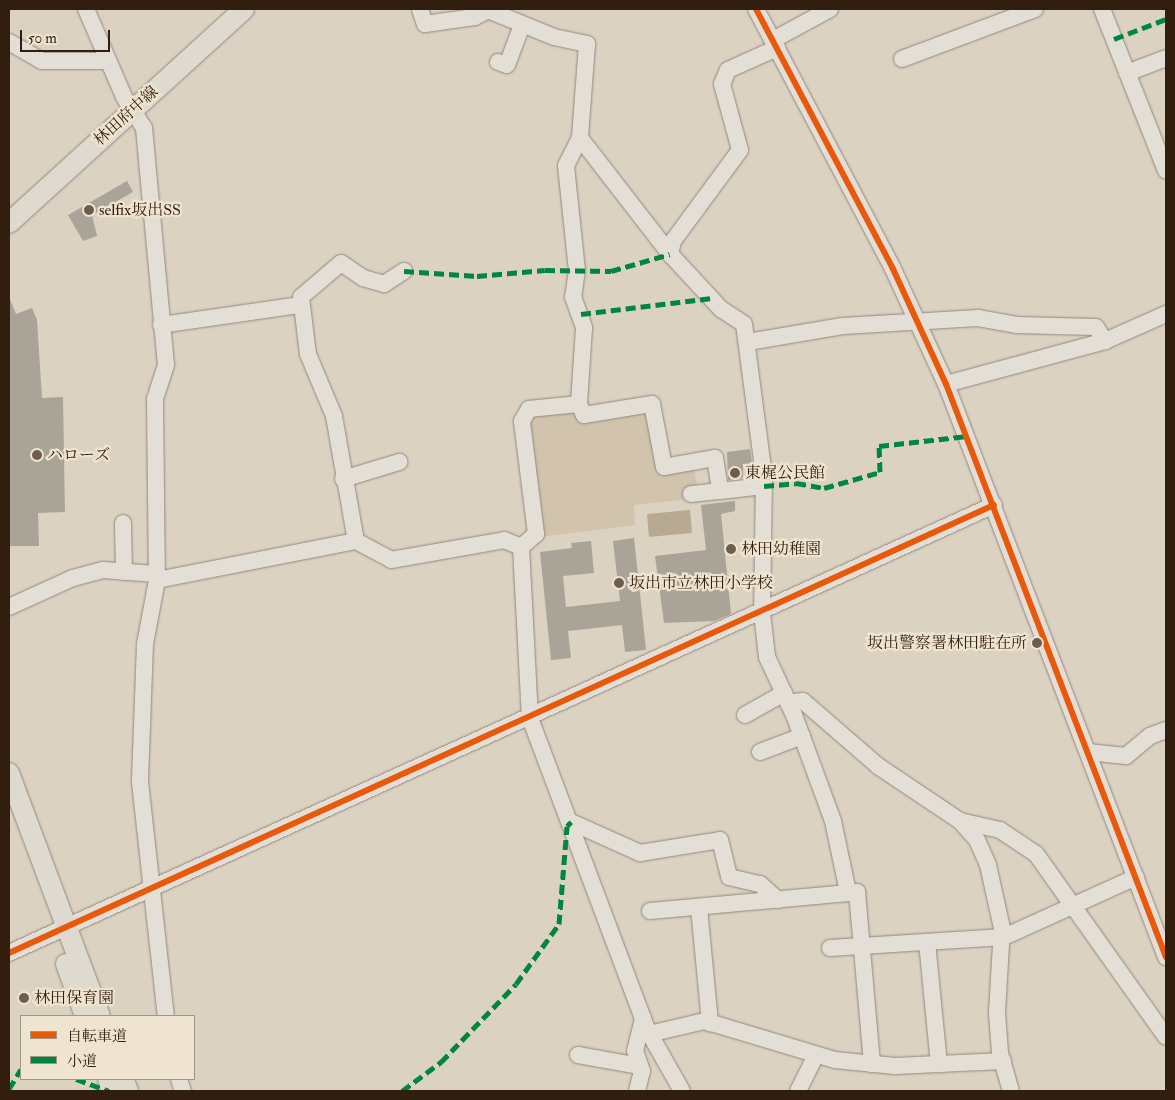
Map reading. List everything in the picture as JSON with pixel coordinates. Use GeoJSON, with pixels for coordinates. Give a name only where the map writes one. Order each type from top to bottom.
{"type":"FeatureCollection","features":[{"type":"Feature","properties":{"kind":"main road","name":"林田府中線"},"geometry":{"type":"LineString","coordinates":[[9,223],[244,9]]}},
{"type":"Feature","properties":{"kind":"main road"},"geometry":{"type":"LineString","coordinates":[[9,773],[60,930],[85,1015]]}},
{"type":"Feature","properties":{"kind":"main road"},"geometry":{"type":"LineString","coordinates":[[9,813],[100,1015]]}},
{"type":"Feature","properties":{"kind":"street"},"geometry":{"type":"LineString","coordinates":[[86,9],[108,61],[133,111],[144,128],[166,365],[154,399],[156,577],[145,644],[140,782],[166,1015]]}},
{"type":"Feature","properties":{"kind":"street"},"geometry":{"type":"LineString","coordinates":[[420,9],[425,24],[475,17],[488,10],[522,25],[587,44],[580,138],[566,166],[577,270],[573,297],[584,328],[578,404],[584,415],[652,404],[664,467],[715,458],[720,490]]}},
{"type":"Feature","properties":{"kind":"street"},"geometry":{"type":"LineString","coordinates":[[756,9],[892,269],[946,384],[1136,877],[1161,927],[1166,957]]}},
{"type":"Feature","properties":{"kind":"street"},"geometry":{"type":"LineString","coordinates":[[670,254],[673,241],[740,150],[722,84],[728,70],[775,44],[802,15],[830,9]]}},
{"type":"Feature","properties":{"kind":"street"},"geometry":{"type":"LineString","coordinates":[[902,59],[1035,9]]}},
{"type":"Feature","properties":{"kind":"street"},"geometry":{"type":"LineString","coordinates":[[1102,9],[1127,73],[1160,135],[1166,170]]}},
{"type":"Feature","properties":{"kind":"street"},"geometry":{"type":"LineString","coordinates":[[498,62],[507,64],[522,25]]}},
{"type":"Feature","properties":{"kind":"street"},"geometry":{"type":"LineString","coordinates":[[9,42],[42,61],[108,61]]}},
{"type":"Feature","properties":{"kind":"street"},"geometry":{"type":"LineString","coordinates":[[1127,73],[1166,58]]}},
{"type":"Feature","properties":{"kind":"street"},"geometry":{"type":"LineString","coordinates":[[580,138],[670,254],[721,309],[739,317],[748,342],[764,486],[762,613],[767,657],[802,736],[833,821],[848,892]]}},
{"type":"Feature","properties":{"kind":"street"},"geometry":{"type":"LineString","coordinates":[[356,541],[343,479],[334,416],[308,354],[300,305],[305,290],[341,263],[363,278],[384,284],[404,271]]}},
{"type":"Feature","properties":{"kind":"street"},"geometry":{"type":"LineString","coordinates":[[161,325],[300,305]]}},
{"type":"Feature","properties":{"kind":"street"},"geometry":{"type":"LineString","coordinates":[[946,384],[1105,341],[1166,314]]}},
{"type":"Feature","properties":{"kind":"street"},"geometry":{"type":"LineString","coordinates":[[748,342],[792,332],[978,318],[1016,325],[1096,327],[1105,341]]}},
{"type":"Feature","properties":{"kind":"street"},"geometry":{"type":"LineString","coordinates":[[521,546],[536,534],[523,415],[529,410],[578,404]]}},
{"type":"Feature","properties":{"kind":"street"},"geometry":{"type":"LineString","coordinates":[[343,479],[399,462]]}},
{"type":"Feature","properties":{"kind":"street"},"geometry":{"type":"LineString","coordinates":[[691,494],[764,486]]}},
{"type":"Feature","properties":{"kind":"street"},"geometry":{"type":"LineString","coordinates":[[9,953],[151,887],[762,613],[994,505]]}},
{"type":"Feature","properties":{"kind":"street"},"geometry":{"type":"LineString","coordinates":[[123,523],[124,572]]}},
{"type":"Feature","properties":{"kind":"street"},"geometry":{"type":"LineString","coordinates":[[9,607],[73,578],[103,570],[156,577],[356,541],[391,560],[504,540],[521,546]]}},
{"type":"Feature","properties":{"kind":"street"},"geometry":{"type":"LineString","coordinates":[[521,546],[530,718],[571,822],[643,1018],[682,1091]]}},
{"type":"Feature","properties":{"kind":"street"},"geometry":{"type":"LineString","coordinates":[[745,715],[786,698],[804,701],[878,766],[970,829],[988,865],[1002,938],[997,1013],[1003,1061],[1011,1091]]}},
{"type":"Feature","properties":{"kind":"street"},"geometry":{"type":"LineString","coordinates":[[1088,752],[1126,756],[1150,736],[1166,730]]}},
{"type":"Feature","properties":{"kind":"street"},"geometry":{"type":"LineString","coordinates":[[760,752],[802,736]]}},
{"type":"Feature","properties":{"kind":"street"},"geometry":{"type":"LineString","coordinates":[[960,821],[1000,830],[1036,854],[1166,1037]]}},
{"type":"Feature","properties":{"kind":"street"},"geometry":{"type":"LineString","coordinates":[[571,822],[640,853],[720,840],[729,877],[760,884],[778,900]]}},
{"type":"Feature","properties":{"kind":"street"},"geometry":{"type":"LineString","coordinates":[[830,948],[1002,938],[1136,877]]}},
{"type":"Feature","properties":{"kind":"street"},"geometry":{"type":"LineString","coordinates":[[650,911],[857,892],[872,1064]]}},
{"type":"Feature","properties":{"kind":"street"},"geometry":{"type":"LineString","coordinates":[[699,908],[710,1023]]}},
{"type":"Feature","properties":{"kind":"street"},"geometry":{"type":"LineString","coordinates":[[927,942],[939,1064]]}},
{"type":"Feature","properties":{"kind":"street"},"geometry":{"type":"LineString","coordinates":[[638,1091],[640,1066],[635,1050],[643,1018]]}},
{"type":"Feature","properties":{"kind":"street"},"geometry":{"type":"LineString","coordinates":[[650,1034],[710,1023],[816,1055],[872,1064],[939,1064],[1003,1061]]}},
{"type":"Feature","properties":{"kind":"street"},"geometry":{"type":"LineString","coordinates":[[578,1055],[640,1066]]}},
{"type":"Feature","properties":{"kind":"street"},"geometry":{"type":"LineString","coordinates":[[798,1091],[816,1055]]}},
{"type":"Feature","properties":{"kind":"shaded area"},"geometry":{"type":"Polygon","coordinates":[[[641,406],[650,414],[660,472],[694,467],[699,498],[634,505],[635,525],[540,537],[526,420],[531,413],[641,406]]]}},
{"type":"Feature","properties":{"kind":"shaded area"},"geometry":{"type":"Polygon","coordinates":[[[690,510],[692,533],[649,537],[647,514],[690,510]]]}},
{"type":"Feature","properties":{"kind":"building"},"geometry":{"type":"Polygon","coordinates":[[[127,181],[133,192],[92,215],[97,236],[83,241],[68,215],[127,181]]]}},
{"type":"Feature","properties":{"kind":"building","name":"ハローズ"},"geometry":{"type":"Polygon","coordinates":[[[9,297],[16,314],[32,308],[37,320],[42,398],[63,397],[65,512],[38,513],[39,546],[9,546],[9,297]]]}},
{"type":"Feature","properties":{"kind":"building","name":"東梶公民館"},"geometry":{"type":"Polygon","coordinates":[[[750,449],[752,463],[743,464],[743,478],[728,480],[727,452],[750,449]]]}},
{"type":"Feature","properties":{"kind":"building"},"geometry":{"type":"Polygon","coordinates":[[[735,501],[735,511],[721,514],[731,614],[714,621],[664,623],[655,556],[706,550],[701,505],[735,501]]]}},
{"type":"Feature","properties":{"kind":"building"},"geometry":{"type":"Polygon","coordinates":[[[634,538],[646,650],[625,652],[622,625],[568,631],[571,658],[551,660],[540,552],[572,548],[571,543],[591,541],[594,573],[563,576],[566,607],[620,601],[613,541],[634,538]]]}},
{"type":"Feature","properties":{"kind":"marked path"},"geometry":{"type":"LineString","coordinates":[[1114,39],[1166,19]]}},
{"type":"Feature","properties":{"kind":"marked path"},"geometry":{"type":"LineString","coordinates":[[404,271],[477,276],[545,270],[611,271],[670,254]]}},
{"type":"Feature","properties":{"kind":"marked path"},"geometry":{"type":"LineString","coordinates":[[581,314],[712,298]]}},
{"type":"Feature","properties":{"kind":"marked path"},"geometry":{"type":"LineString","coordinates":[[764,486],[796,483],[824,488],[880,472],[879,446],[967,436]]}},
{"type":"Feature","properties":{"kind":"marked path"},"geometry":{"type":"LineString","coordinates":[[402,1091],[441,1062],[516,984],[559,924],[567,826],[571,822]]}},
{"type":"Feature","properties":{"kind":"marked path"},"geometry":{"type":"LineString","coordinates":[[9,1089],[20,1071]]}},
{"type":"Feature","properties":{"kind":"marked path"},"geometry":{"type":"LineString","coordinates":[[79,1080],[109,1091]]}},
{"type":"Feature","properties":{"kind":"cycle path"},"geometry":{"type":"LineString","coordinates":[[756,9],[893,269],[946,384],[1166,957]]}},
{"type":"Feature","properties":{"kind":"cycle path"},"geometry":{"type":"LineString","coordinates":[[9,953],[994,505]]}},
{"type":"Feature","properties":{"kind":"place","name":"selfix坂出SS"},"geometry":{"type":"Point","coordinates":[89,210]}},
{"type":"Feature","properties":{"kind":"place","name":"ハローズ"},"geometry":{"type":"Point","coordinates":[37,455]}},
{"type":"Feature","properties":{"kind":"place","name":"東梶公民館"},"geometry":{"type":"Point","coordinates":[735,473]}},
{"type":"Feature","properties":{"kind":"place","name":"林田幼稚園"},"geometry":{"type":"Point","coordinates":[731,549]}},
{"type":"Feature","properties":{"kind":"place","name":"坂出市立林田小学校"},"geometry":{"type":"Point","coordinates":[619,583]}},
{"type":"Feature","properties":{"kind":"place","name":"坂出警察署林田駐在所"},"geometry":{"type":"Point","coordinates":[1037,643]}},
{"type":"Feature","properties":{"kind":"place","name":"林田保育園"},"geometry":{"type":"Point","coordinates":[24,998]}}]}
